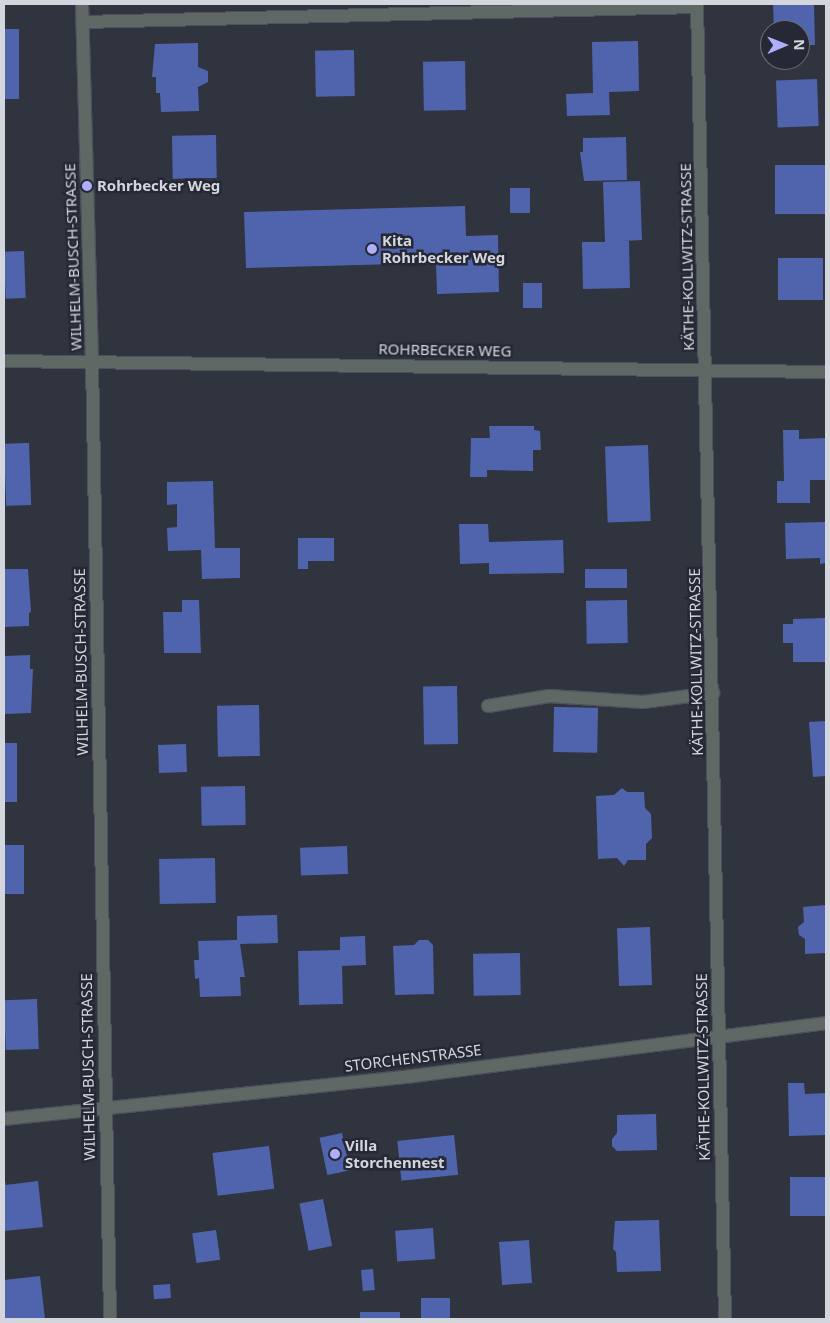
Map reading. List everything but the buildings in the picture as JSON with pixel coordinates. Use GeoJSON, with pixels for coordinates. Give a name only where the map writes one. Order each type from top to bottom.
{"type":"FeatureCollection","features":[{"type":"Feature","properties":{"kind":"street","name":"WILHELM-BUSCH-STRASSE"},"geometry":{"type":"LineString","coordinates":[[82,4],[92,361],[110,1319]]}},
{"type":"Feature","properties":{"kind":"street"},"geometry":{"type":"LineString","coordinates":[[83,22],[697,5]]}},
{"type":"Feature","properties":{"kind":"street","name":"KÄTHE-KOLLWITZ-STRASSE"},"geometry":{"type":"LineString","coordinates":[[697,5],[725,1319]]}},
{"type":"Feature","properties":{"kind":"street","name":"ROHRBECKER WEG"},"geometry":{"type":"LineString","coordinates":[[4,361],[826,372]]}},
{"type":"Feature","properties":{"kind":"street"},"geometry":{"type":"LineString","coordinates":[[488,706],[549,696],[643,702],[713,693]]}},
{"type":"Feature","properties":{"kind":"street","name":"STORCHENSTRASSE"},"geometry":{"type":"LineString","coordinates":[[4,1119],[413,1076],[826,1023]]}},
{"type":"Feature","properties":{"kind":"place","name":"Rohrbecker Weg"},"geometry":{"type":"Point","coordinates":[87,186]}},
{"type":"Feature","properties":{"kind":"place","name":"Kita Rohrbecker Weg"},"geometry":{"type":"Point","coordinates":[372,249]}},
{"type":"Feature","properties":{"kind":"place","name":"Villa Storchennest"},"geometry":{"type":"Point","coordinates":[335,1154]}}]}
